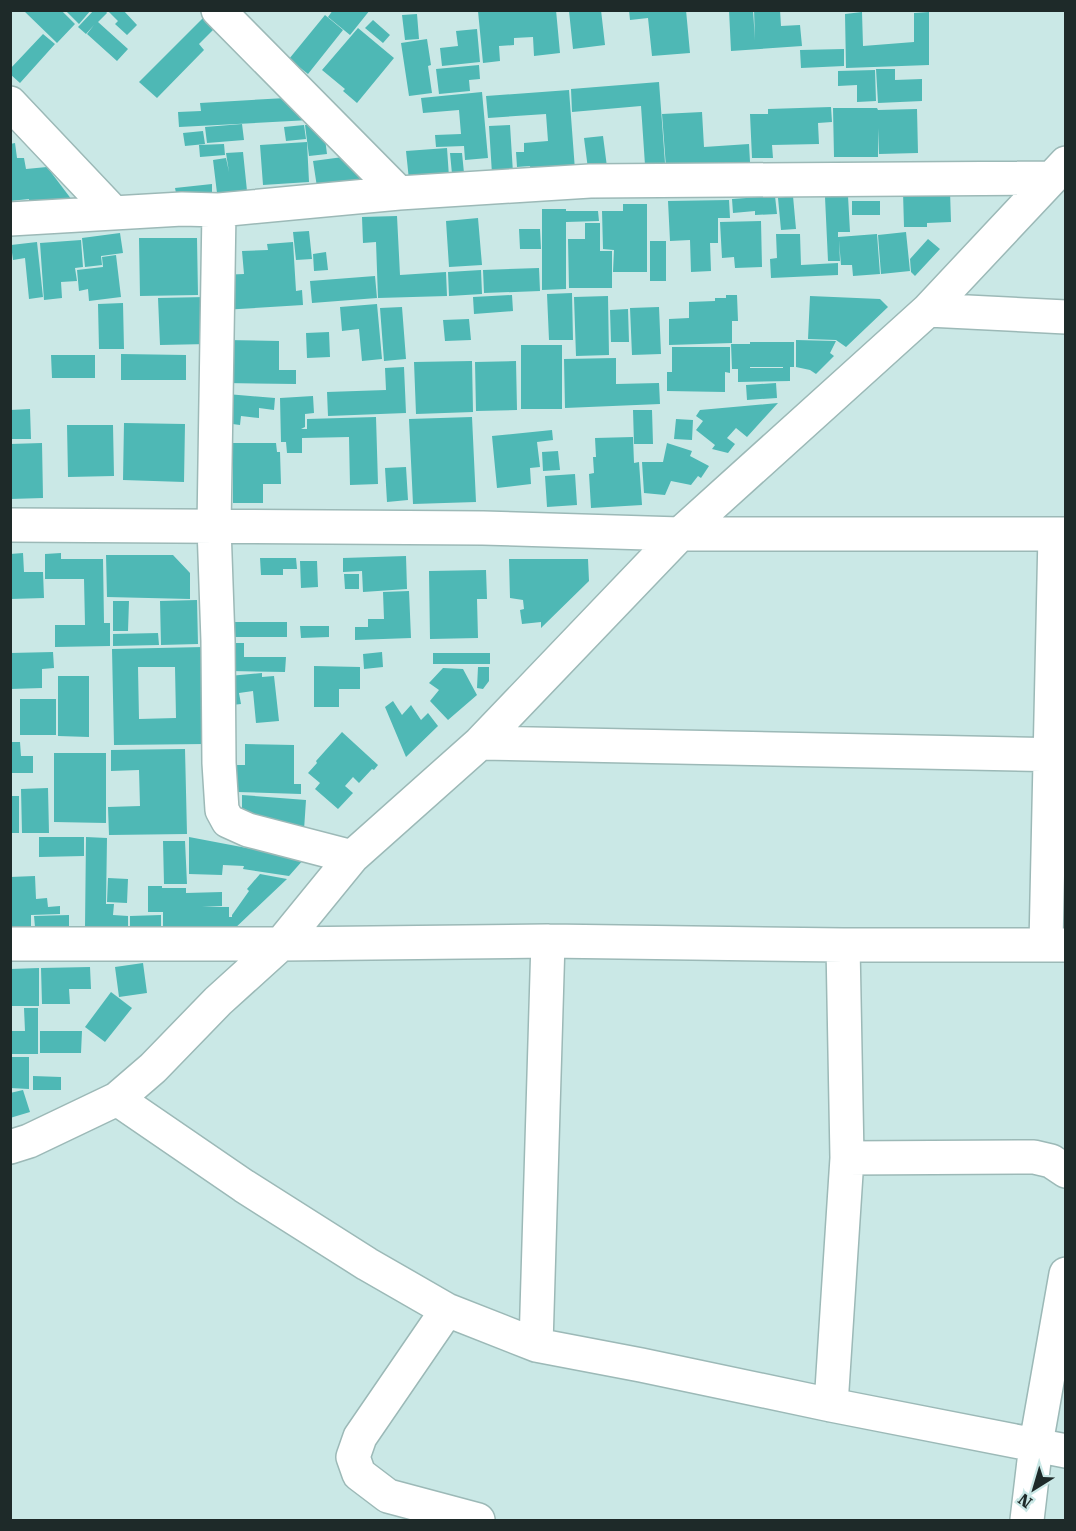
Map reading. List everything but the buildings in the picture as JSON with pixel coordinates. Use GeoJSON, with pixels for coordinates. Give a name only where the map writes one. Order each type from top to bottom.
{"type":"FeatureCollection","features":[{"type":"Feature","properties":{"kind":"street"},"geometry":{"type":"LineString","coordinates":[[218,10],[399,193]]}},
{"type":"Feature","properties":{"kind":"street"},"geometry":{"type":"LineString","coordinates":[[10,103],[114,213]]}},
{"type":"Feature","properties":{"kind":"street"},"geometry":{"type":"LineString","coordinates":[[10,219],[219,210],[399,193],[590,181],[1058,171]]}},
{"type":"Feature","properties":{"kind":"street"},"geometry":{"type":"LineString","coordinates":[[10,1147],[29,1141],[117,1099],[153,1068],[218,1001],[280,944],[352,857],[480,743],[680,534],[928,310],[1058,171]]}},
{"type":"Feature","properties":{"kind":"street"},"geometry":{"type":"LineString","coordinates":[[219,210],[214,527],[222,810],[228,821],[248,830],[352,857]]}},
{"type":"Feature","properties":{"kind":"street"},"geometry":{"type":"LineString","coordinates":[[928,310],[1065,317]]}},
{"type":"Feature","properties":{"kind":"street"},"geometry":{"type":"LineString","coordinates":[[10,525],[483,528],[680,534],[1060,534],[1056,944],[843,945],[548,941],[10,944]]}},
{"type":"Feature","properties":{"kind":"street"},"geometry":{"type":"LineString","coordinates":[[480,743],[1057,755]]}},
{"type":"Feature","properties":{"kind":"street"},"geometry":{"type":"LineString","coordinates":[[536,1345],[548,941]]}},
{"type":"Feature","properties":{"kind":"street"},"geometry":{"type":"LineString","coordinates":[[831,1405],[847,1158],[843,945]]}},
{"type":"Feature","properties":{"kind":"street"},"geometry":{"type":"LineString","coordinates":[[117,1099],[243,1186],[367,1264],[447,1310],[536,1345],[1051,1448]]}},
{"type":"Feature","properties":{"kind":"street"},"geometry":{"type":"LineString","coordinates":[[847,1158],[1034,1157],[1051,1161],[1065,1171]]}},
{"type":"Feature","properties":{"kind":"street"},"geometry":{"type":"LineString","coordinates":[[1027,1521],[1051,1448],[1065,1274]]}},
{"type":"Feature","properties":{"kind":"street"},"geometry":{"type":"LineString","coordinates":[[447,1310],[360,1437],[353,1457],[359,1474],[388,1496],[478,1521]]}}]}
